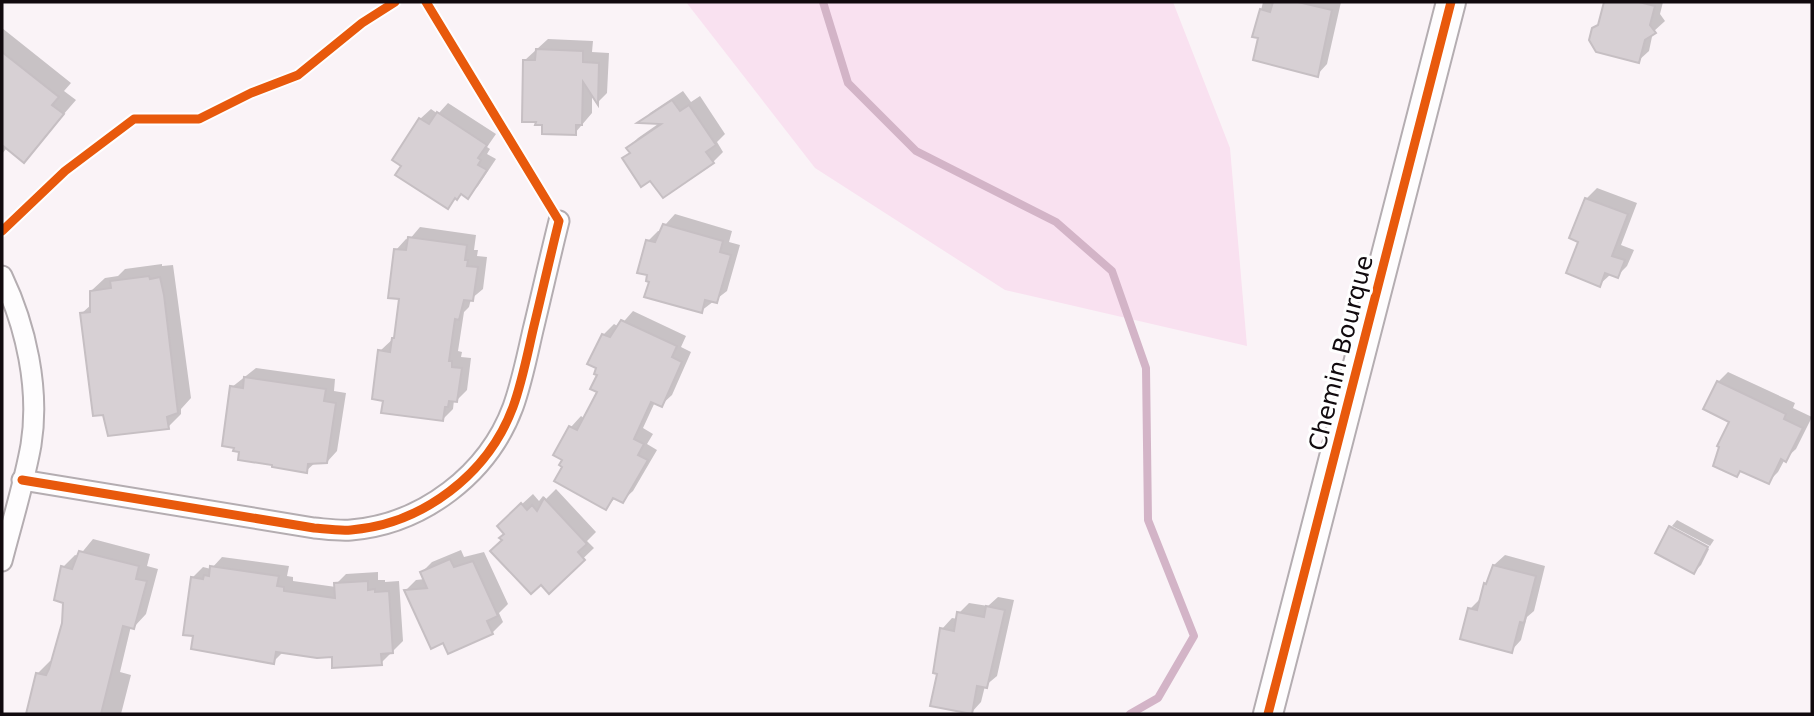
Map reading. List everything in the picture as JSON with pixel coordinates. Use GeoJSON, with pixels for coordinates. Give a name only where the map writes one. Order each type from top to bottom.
{"type":"FeatureCollection","features":[{"type":"Feature","properties":{"kind":"street","name":"Chemin Bourque"},"geometry":{"type":"LineString","coordinates":[[1268,714],[1451,2]]}},
{"type":"Feature","properties":{"kind":"street"},"geometry":{"type":"LineString","coordinates":[[22,480],[314,528],[350,530],[386,524],[415,513],[443,497],[469,474],[485,457],[508,418],[522,378],[559,220]]}},
{"type":"Feature","properties":{"kind":"street"},"geometry":{"type":"LineString","coordinates":[[2,276],[20,324],[32,380],[33,428],[2,561]]}},
{"type":"Feature","properties":{"kind":"shaded area"},"geometry":{"type":"Polygon","coordinates":[[[686,2],[1173,2],[1230,148],[1247,346],[1005,290],[815,168],[686,2]]]}},
{"type":"Feature","properties":{"kind":"building"},"geometry":{"type":"Polygon","coordinates":[[[1273,2],[1298,2],[1332,10],[1318,77],[1253,60],[1258,38],[1252,37],[1260,9],[1270,12],[1273,2]]]}},
{"type":"Feature","properties":{"kind":"building"},"geometry":{"type":"Polygon","coordinates":[[[1604,2],[1639,2],[1655,6],[1650,25],[1656,33],[1645,40],[1639,63],[1596,52],[1589,40],[1592,28],[1598,25],[1604,2]]]}},
{"type":"Feature","properties":{"kind":"building"},"geometry":{"type":"Polygon","coordinates":[[[536,49],[583,51],[583,62],[599,63],[598,105],[583,82],[582,125],[576,125],[576,135],[542,134],[542,125],[522,122],[523,60],[535,60],[536,49]]]}},
{"type":"Feature","properties":{"kind":"building"},"geometry":{"type":"Polygon","coordinates":[[[2,52],[59,97],[52,105],[64,114],[24,163],[2,145],[2,52]]]}},
{"type":"Feature","properties":{"kind":"building"},"geometry":{"type":"Polygon","coordinates":[[[672,100],[680,111],[689,105],[716,145],[706,152],[714,163],[663,198],[650,181],[641,187],[622,158],[630,153],[626,148],[661,124],[637,123],[672,100]]]}},
{"type":"Feature","properties":{"kind":"building"},"geometry":{"type":"Polygon","coordinates":[[[437,112],[487,145],[478,158],[481,160],[478,165],[487,170],[468,199],[461,194],[448,209],[395,175],[401,166],[392,160],[419,118],[429,124],[437,112]]]}},
{"type":"Feature","properties":{"kind":"building"},"geometry":{"type":"Polygon","coordinates":[[[1585,198],[1628,214],[1612,256],[1625,260],[1618,278],[1605,273],[1600,287],[1566,273],[1578,242],[1569,238],[1585,198]]]}},
{"type":"Feature","properties":{"kind":"building"},"geometry":{"type":"Polygon","coordinates":[[[663,224],[723,241],[720,252],[731,255],[717,303],[705,300],[702,313],[644,297],[649,282],[646,281],[647,275],[637,273],[646,240],[655,242],[663,224]]]}},
{"type":"Feature","properties":{"kind":"building"},"geometry":{"type":"Polygon","coordinates":[[[408,237],[467,245],[467,266],[478,267],[473,301],[464,300],[459,320],[455,319],[449,361],[452,361],[452,367],[462,368],[457,402],[449,401],[448,407],[445,407],[443,421],[381,413],[383,401],[372,399],[378,350],[390,352],[394,338],[399,299],[388,298],[394,249],[406,250],[408,237]]]}},
{"type":"Feature","properties":{"kind":"building"},"geometry":{"type":"Polygon","coordinates":[[[149,276],[150,279],[160,277],[164,295],[178,413],[167,417],[169,429],[108,436],[103,415],[93,416],[80,313],[90,312],[90,291],[111,288],[110,281],[149,276]]]}},
{"type":"Feature","properties":{"kind":"building"},"geometry":{"type":"Polygon","coordinates":[[[621,320],[677,346],[672,357],[682,362],[662,407],[651,402],[634,439],[644,444],[638,455],[648,460],[623,503],[613,498],[606,510],[554,481],[562,467],[559,465],[562,460],[553,455],[569,426],[577,430],[597,392],[590,389],[597,375],[594,374],[596,368],[587,364],[602,334],[610,337],[621,320]]]}},
{"type":"Feature","properties":{"kind":"building"},"geometry":{"type":"Polygon","coordinates":[[[244,377],[326,389],[324,401],[336,403],[327,463],[308,464],[307,473],[238,460],[239,452],[233,451],[234,448],[222,446],[230,386],[243,388],[244,377]]]}},
{"type":"Feature","properties":{"kind":"building"},"geometry":{"type":"Polygon","coordinates":[[[1717,381],[1786,414],[1784,419],[1803,428],[1786,462],[1781,459],[1769,484],[1740,471],[1737,477],[1713,466],[1719,447],[1717,446],[1729,422],[1703,409],[1717,381]]]}},
{"type":"Feature","properties":{"kind":"building"},"geometry":{"type":"Polygon","coordinates":[[[544,498],[587,544],[578,552],[585,560],[549,594],[541,585],[531,594],[490,551],[502,540],[499,538],[504,534],[497,526],[521,503],[527,510],[532,505],[537,511],[544,498]]]}},
{"type":"Feature","properties":{"kind":"building"},"geometry":{"type":"Polygon","coordinates":[[[1669,526],[1708,547],[1694,574],[1655,553],[1669,526]]]}},
{"type":"Feature","properties":{"kind":"building"},"geometry":{"type":"Polygon","coordinates":[[[79,551],[139,566],[136,579],[147,581],[134,629],[123,626],[101,714],[26,714],[36,673],[46,675],[62,623],[63,603],[54,600],[61,566],[72,569],[79,551]]]}},
{"type":"Feature","properties":{"kind":"building"},"geometry":{"type":"Polygon","coordinates":[[[450,559],[454,567],[473,561],[498,616],[487,621],[493,634],[448,654],[443,643],[431,649],[404,590],[427,588],[420,572],[450,559]]]}},
{"type":"Feature","properties":{"kind":"building"},"geometry":{"type":"Polygon","coordinates":[[[1493,565],[1536,576],[1524,623],[1520,622],[1512,653],[1460,639],[1468,608],[1477,610],[1484,583],[1486,584],[1493,565]]]}},
{"type":"Feature","properties":{"kind":"building"},"geometry":{"type":"Polygon","coordinates":[[[210,566],[279,576],[277,586],[284,587],[284,591],[335,598],[334,583],[368,581],[368,590],[389,591],[393,653],[381,654],[382,665],[332,668],[332,657],[317,658],[276,652],[274,664],[191,649],[193,636],[183,635],[191,577],[203,579],[204,575],[209,576],[210,566]]]}},
{"type":"Feature","properties":{"kind":"building"},"geometry":{"type":"Polygon","coordinates":[[[986,606],[1005,610],[987,688],[977,686],[972,714],[930,706],[937,674],[933,673],[940,628],[954,631],[957,612],[984,617],[986,606]]]}},
{"type":"Feature","properties":{"kind":"waterway"},"geometry":{"type":"LineString","coordinates":[[823,2],[848,83],[916,151],[1056,222],[1112,271],[1146,368],[1148,520],[1194,636],[1158,698],[1130,714]]}},
{"type":"Feature","properties":{"kind":"cycle path"},"geometry":{"type":"LineString","coordinates":[[2,231],[65,171],[134,119],[199,119],[251,93],[298,75],[362,23],[395,2]]}},
{"type":"Feature","properties":{"kind":"cycle path"},"geometry":{"type":"LineString","coordinates":[[22,480],[314,528],[351,530],[378,526],[427,506],[470,474],[487,454],[502,431],[516,398],[559,221],[426,2]]}},
{"type":"Feature","properties":{"kind":"cycle path"},"geometry":{"type":"LineString","coordinates":[[1268,714],[1451,2]]}}]}
